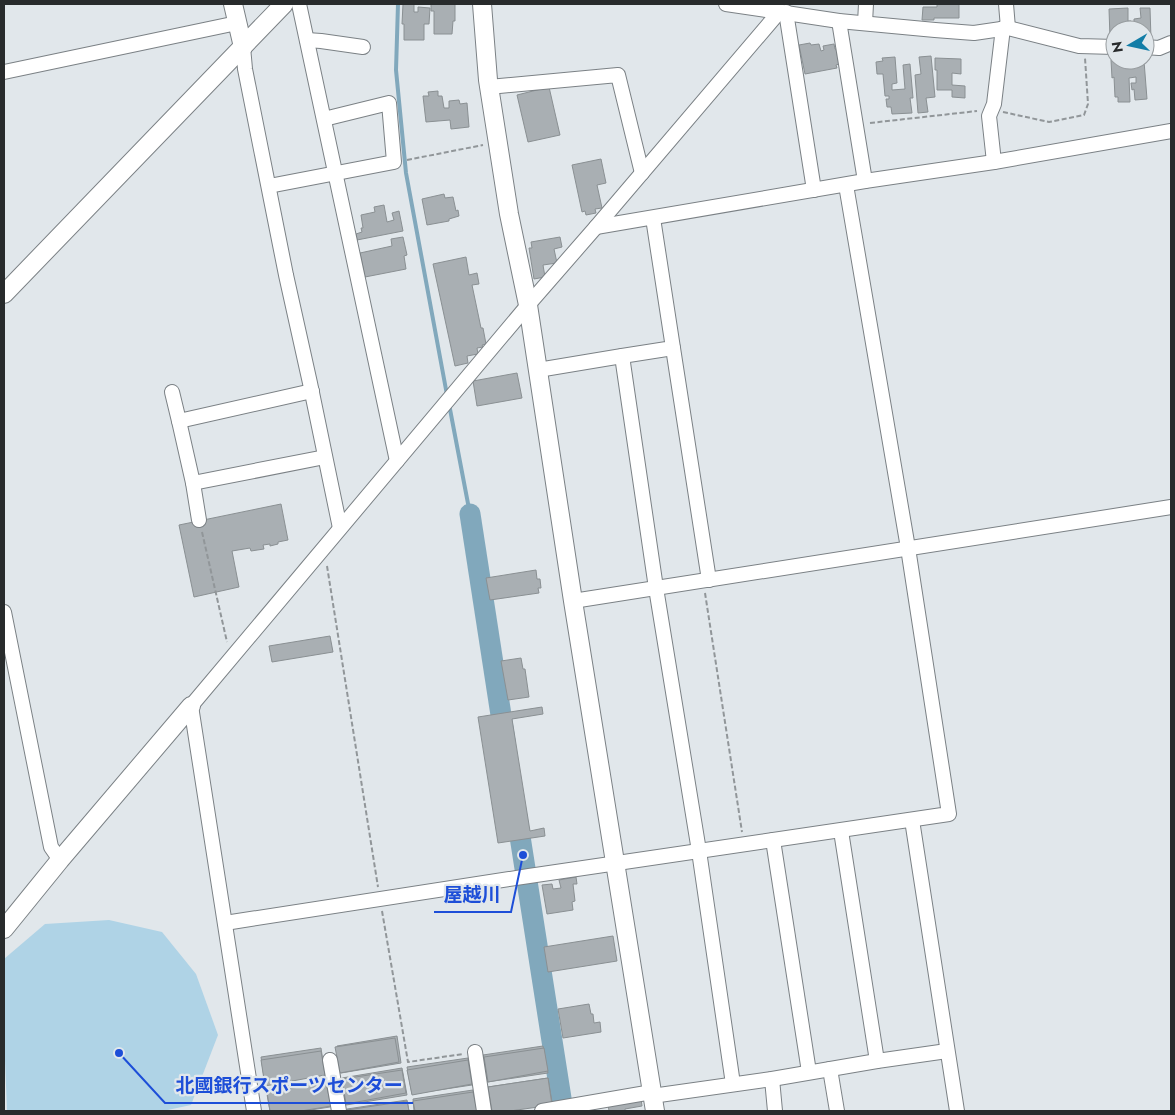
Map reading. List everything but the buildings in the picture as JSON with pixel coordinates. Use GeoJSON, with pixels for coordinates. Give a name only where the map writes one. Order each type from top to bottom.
{"type":"FeatureCollection","features":[{"type":"Feature","properties":{"kind":"street"},"geometry":{"type":"LineString","coordinates":[[233,4],[286,274],[340,528]]}},
{"type":"Feature","properties":{"kind":"street"},"geometry":{"type":"LineString","coordinates":[[4,294],[284,4]]}},
{"type":"Feature","properties":{"kind":"street"},"geometry":{"type":"LineString","coordinates":[[299,4],[396,461]]}},
{"type":"Feature","properties":{"kind":"street"},"geometry":{"type":"LineString","coordinates":[[482,4],[489,87],[510,214],[528,305],[573,601],[653,1100]]}},
{"type":"Feature","properties":{"kind":"street"},"geometry":{"type":"LineString","coordinates":[[726,4],[839,21],[935,30],[974,33],[1006,28],[1079,46],[1105,47]]}},
{"type":"Feature","properties":{"kind":"street"},"geometry":{"type":"LineString","coordinates":[[865,23],[866,4]]}},
{"type":"Feature","properties":{"kind":"street"},"geometry":{"type":"LineString","coordinates":[[994,162],[989,116],[994,104],[1006,28],[1006,4]]}},
{"type":"Feature","properties":{"kind":"street"},"geometry":{"type":"LineString","coordinates":[[4,929],[528,305],[783,12]]}},
{"type":"Feature","properties":{"kind":"street"},"geometry":{"type":"LineString","coordinates":[[783,12],[814,190]]}},
{"type":"Feature","properties":{"kind":"street"},"geometry":{"type":"LineString","coordinates":[[839,21],[865,181]]}},
{"type":"Feature","properties":{"kind":"street"},"geometry":{"type":"LineString","coordinates":[[4,72],[237,23]]}},
{"type":"Feature","properties":{"kind":"street"},"geometry":{"type":"LineString","coordinates":[[307,40],[363,47]]}},
{"type":"Feature","properties":{"kind":"street"},"geometry":{"type":"LineString","coordinates":[[1155,48],[1171,43]]}},
{"type":"Feature","properties":{"kind":"street"},"geometry":{"type":"LineString","coordinates":[[489,87],[618,75],[642,173]]}},
{"type":"Feature","properties":{"kind":"street"},"geometry":{"type":"LineString","coordinates":[[269,186],[394,162],[389,102],[324,119]]}},
{"type":"Feature","properties":{"kind":"street"},"geometry":{"type":"LineString","coordinates":[[596,227],[1171,131]]}},
{"type":"Feature","properties":{"kind":"street"},"geometry":{"type":"LineString","coordinates":[[225,923],[949,814],[908,548],[846,185]]}},
{"type":"Feature","properties":{"kind":"street"},"geometry":{"type":"LineString","coordinates":[[653,218],[706,580]]}},
{"type":"Feature","properties":{"kind":"street"},"geometry":{"type":"LineString","coordinates":[[538,370],[673,348]]}},
{"type":"Feature","properties":{"kind":"street"},"geometry":{"type":"LineString","coordinates":[[622,356],[656,588],[699,851],[733,1084]]}},
{"type":"Feature","properties":{"kind":"street"},"geometry":{"type":"LineString","coordinates":[[179,421],[312,391]]}},
{"type":"Feature","properties":{"kind":"street"},"geometry":{"type":"LineString","coordinates":[[172,392],[193,483],[199,520]]}},
{"type":"Feature","properties":{"kind":"street"},"geometry":{"type":"LineString","coordinates":[[193,483],[326,457]]}},
{"type":"Feature","properties":{"kind":"street"},"geometry":{"type":"LineString","coordinates":[[573,601],[1171,507]]}},
{"type":"Feature","properties":{"kind":"street"},"geometry":{"type":"LineString","coordinates":[[4,612],[51,847],[60,860]]}},
{"type":"Feature","properties":{"kind":"street"},"geometry":{"type":"LineString","coordinates":[[191,706],[254,1111]]}},
{"type":"Feature","properties":{"kind":"street"},"geometry":{"type":"LineString","coordinates":[[912,820],[957,1111]]}},
{"type":"Feature","properties":{"kind":"street"},"geometry":{"type":"LineString","coordinates":[[841,830],[877,1061]]}},
{"type":"Feature","properties":{"kind":"street"},"geometry":{"type":"LineString","coordinates":[[774,840],[809,1072]]}},
{"type":"Feature","properties":{"kind":"street"},"geometry":{"type":"LineString","coordinates":[[549,1110],[571,1106],[653,1100],[733,1084],[947,1051]]}},
{"type":"Feature","properties":{"kind":"street"},"geometry":{"type":"LineString","coordinates":[[475,1052],[484,1111]]}},
{"type":"Feature","properties":{"kind":"street"},"geometry":{"type":"LineString","coordinates":[[330,1060],[339,1111]]}},
{"type":"Feature","properties":{"kind":"street"},"geometry":{"type":"LineString","coordinates":[[830,1069],[837,1111]]}},
{"type":"Feature","properties":{"kind":"street"},"geometry":{"type":"LineString","coordinates":[[772,1079],[775,1111]]}},
{"type":"Feature","properties":{"kind":"path"},"geometry":{"type":"LineString","coordinates":[[412,159],[498,142]]}},
{"type":"Feature","properties":{"kind":"path"},"geometry":{"type":"LineString","coordinates":[[199,520],[231,660]]}},
{"type":"Feature","properties":{"kind":"path"},"geometry":{"type":"LineString","coordinates":[[324,547],[408,1062],[475,1052]]}},
{"type":"Feature","properties":{"kind":"path"},"geometry":{"type":"LineString","coordinates":[[706,580],[744,845]]}},
{"type":"Feature","properties":{"kind":"shaded area"},"geometry":{"type":"Polygon","coordinates":[[[109,920],[162,932],[196,974],[218,1035],[191,1105],[163,1111],[7,1111],[4,959],[45,924],[109,920]]]}},
{"type":"Feature","properties":{"kind":"waterway"},"geometry":{"type":"LineString","coordinates":[[398,4],[396,70],[406,173],[447,395]]}},
{"type":"Feature","properties":{"kind":"waterway"},"geometry":{"type":"LineString","coordinates":[[449,404],[470,514]]}},
{"type":"Feature","properties":{"kind":"waterway"},"geometry":{"type":"LineString","coordinates":[[470,514],[505,741]]}},
{"type":"Feature","properties":{"kind":"waterway"},"geometry":{"type":"LineString","coordinates":[[516,811],[563,1111]]}},
{"type":"Feature","properties":{"kind":"place","name":"屋越川"},"geometry":{"type":"Point","coordinates":[523,855]}},
{"type":"Feature","properties":{"kind":"place","name":"北國銀行スポーツセンター"},"geometry":{"type":"Point","coordinates":[119,1053]}}]}
